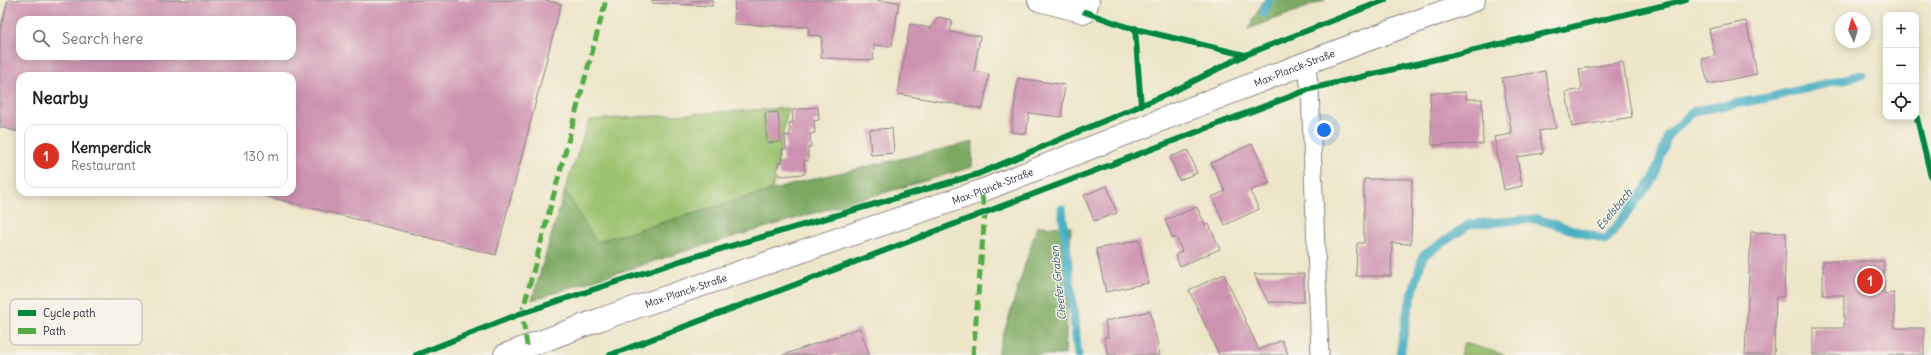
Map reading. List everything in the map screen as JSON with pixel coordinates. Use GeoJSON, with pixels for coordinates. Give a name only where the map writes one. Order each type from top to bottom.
{"type":"FeatureCollection","features":[{"type":"Feature","properties":{"kind":"street"},"geometry":{"type":"LineString","coordinates":[[1039,0],[1087,6]]}},
{"type":"Feature","properties":{"kind":"street","name":"Max-Planck-Straße"},"geometry":{"type":"LineString","coordinates":[[505,355],[601,319],[981,191],[1306,63],[1474,0]]}},
{"type":"Feature","properties":{"kind":"lane"},"geometry":{"type":"LineString","coordinates":[[1306,63],[1310,89],[1320,355]]}},
{"type":"Feature","properties":{"kind":"green space"},"geometry":{"type":"Polygon","coordinates":[[[1264,0],[1326,0],[1248,29],[1264,0]]]}},
{"type":"Feature","properties":{"kind":"green space"},"geometry":{"type":"Polygon","coordinates":[[[788,108],[772,190],[596,243],[565,190],[589,120],[788,108]]]}},
{"type":"Feature","properties":{"kind":"green space"},"geometry":{"type":"Polygon","coordinates":[[[973,142],[972,167],[692,249],[532,300],[565,190],[596,242],[804,181],[973,142]]]}},
{"type":"Feature","properties":{"kind":"green space"},"geometry":{"type":"Polygon","coordinates":[[[1037,226],[1071,227],[1065,355],[997,355],[1037,226]]]}},
{"type":"Feature","properties":{"kind":"green space"},"geometry":{"type":"Polygon","coordinates":[[[1464,343],[1505,355],[1460,355],[1464,343]]]}},
{"type":"Feature","properties":{"kind":"building"},"geometry":{"type":"Polygon","coordinates":[[[8,0],[545,0],[561,4],[496,255],[266,196],[296,196],[296,72],[16,72],[16,131],[0,127],[0,30],[8,0]]]}},
{"type":"Feature","properties":{"kind":"building"},"geometry":{"type":"Polygon","coordinates":[[[652,0],[713,0],[712,6],[652,3],[652,0]]]}},
{"type":"Feature","properties":{"kind":"building"},"geometry":{"type":"Polygon","coordinates":[[[735,0],[870,0],[899,2],[892,46],[874,45],[873,60],[821,58],[822,36],[808,35],[809,27],[734,24],[735,0]]]}},
{"type":"Feature","properties":{"kind":"building"},"geometry":{"type":"Polygon","coordinates":[[[938,17],[952,20],[950,32],[980,36],[974,71],[989,74],[983,109],[898,94],[910,24],[931,28],[938,17]]]}},
{"type":"Feature","properties":{"kind":"building"},"geometry":{"type":"Polygon","coordinates":[[[1746,21],[1757,74],[1708,84],[1702,59],[1715,56],[1709,29],[1746,21]]]}},
{"type":"Feature","properties":{"kind":"building"},"geometry":{"type":"Polygon","coordinates":[[[1623,62],[1632,117],[1572,127],[1566,92],[1582,89],[1579,69],[1623,62]]]}},
{"type":"Feature","properties":{"kind":"building"},"geometry":{"type":"Polygon","coordinates":[[[1545,71],[1556,128],[1539,131],[1543,153],[1517,157],[1522,186],[1504,190],[1494,137],[1512,134],[1502,78],[1545,71]]]}},
{"type":"Feature","properties":{"kind":"building"},"geometry":{"type":"Polygon","coordinates":[[[1018,78],[1065,85],[1061,117],[1029,113],[1026,134],[1011,132],[1018,78]]]}},
{"type":"Feature","properties":{"kind":"building"},"geometry":{"type":"Polygon","coordinates":[[[1466,92],[1466,99],[1482,99],[1483,144],[1432,145],[1430,93],[1466,92]]]}},
{"type":"Feature","properties":{"kind":"building"},"geometry":{"type":"Polygon","coordinates":[[[818,107],[819,120],[814,121],[815,133],[810,134],[811,147],[808,147],[808,161],[804,160],[805,174],[779,176],[778,163],[783,162],[782,149],[786,149],[785,135],[790,136],[789,123],[793,122],[792,110],[818,107]]]}},
{"type":"Feature","properties":{"kind":"building"},"geometry":{"type":"Polygon","coordinates":[[[778,112],[781,142],[767,143],[765,113],[778,112]]]}},
{"type":"Feature","properties":{"kind":"building"},"geometry":{"type":"Polygon","coordinates":[[[892,128],[894,153],[871,155],[869,130],[892,128]]]}},
{"type":"Feature","properties":{"kind":"building"},"geometry":{"type":"Polygon","coordinates":[[[1252,144],[1270,183],[1250,191],[1259,209],[1225,225],[1212,197],[1225,191],[1211,163],[1252,144]]]}},
{"type":"Feature","properties":{"kind":"building"},"geometry":{"type":"Polygon","coordinates":[[[1188,150],[1197,173],[1179,180],[1170,157],[1188,150]]]}},
{"type":"Feature","properties":{"kind":"building"},"geometry":{"type":"Polygon","coordinates":[[[1364,179],[1412,179],[1411,244],[1392,243],[1391,276],[1356,276],[1357,243],[1364,243],[1364,179]]]}},
{"type":"Feature","properties":{"kind":"building"},"geometry":{"type":"Polygon","coordinates":[[[1107,186],[1117,213],[1094,221],[1084,195],[1107,186]]]}},
{"type":"Feature","properties":{"kind":"building"},"geometry":{"type":"Polygon","coordinates":[[[1197,207],[1205,225],[1209,224],[1220,249],[1180,266],[1175,255],[1182,251],[1176,237],[1173,239],[1165,220],[1197,207]]]}},
{"type":"Feature","properties":{"kind":"building"},"geometry":{"type":"Polygon","coordinates":[[[1751,232],[1786,233],[1784,297],[1776,297],[1774,355],[1745,355],[1751,232]]]}},
{"type":"Feature","properties":{"kind":"building"},"geometry":{"type":"Polygon","coordinates":[[[1139,240],[1148,283],[1106,292],[1096,249],[1139,240]]]}},
{"type":"Feature","properties":{"kind":"building"},"geometry":{"type":"Polygon","coordinates":[[[1823,261],[1884,261],[1884,294],[1894,293],[1895,328],[1924,328],[1924,355],[1813,355],[1813,328],[1844,328],[1844,295],[1823,295],[1823,261]]]}},
{"type":"Feature","properties":{"kind":"building"},"geometry":{"type":"Polygon","coordinates":[[[1224,274],[1259,350],[1282,340],[1288,355],[1219,355],[1189,290],[1224,274]]]}},
{"type":"Feature","properties":{"kind":"building"},"geometry":{"type":"Polygon","coordinates":[[[1254,274],[1304,274],[1304,302],[1268,302],[1254,274]]]}},
{"type":"Feature","properties":{"kind":"building"},"geometry":{"type":"Polygon","coordinates":[[[1150,311],[1160,355],[1108,355],[1104,337],[1108,337],[1105,321],[1150,311]]]}},
{"type":"Feature","properties":{"kind":"building"},"geometry":{"type":"Polygon","coordinates":[[[860,328],[869,355],[783,355],[860,328]]]}},
{"type":"Feature","properties":{"kind":"waterway","name":"Cleefer Graben"},"geometry":{"type":"LineString","coordinates":[[1264,13],[1269,0]]}},
{"type":"Feature","properties":{"kind":"waterway","name":"Eselsbach"},"geometry":{"type":"LineString","coordinates":[[1400,355],[1407,313],[1423,256],[1470,224],[1537,219],[1606,240],[1654,178],[1668,135],[1694,111],[1767,98],[1862,75]]}},
{"type":"Feature","properties":{"kind":"waterway","name":"Cleefer Graben"},"geometry":{"type":"LineString","coordinates":[[1062,209],[1078,355]]}},
{"type":"Feature","properties":{"kind":"marked path"},"geometry":{"type":"LineString","coordinates":[[527,346],[522,313],[606,0]]}},
{"type":"Feature","properties":{"kind":"marked path"},"geometry":{"type":"LineString","coordinates":[[973,355],[985,212],[981,191]]}},
{"type":"Feature","properties":{"kind":"cycle path"},"geometry":{"type":"LineString","coordinates":[[416,355],[522,313],[683,260],[978,174],[1168,94],[1245,55],[1385,0]]}},
{"type":"Feature","properties":{"kind":"cycle path"},"geometry":{"type":"LineString","coordinates":[[610,355],[1310,89],[1686,0]]}},
{"type":"Feature","properties":{"kind":"cycle path"},"geometry":{"type":"LineString","coordinates":[[1085,12],[1127,27],[1245,55]]}},
{"type":"Feature","properties":{"kind":"cycle path"},"geometry":{"type":"LineString","coordinates":[[1135,28],[1141,106]]}},
{"type":"Feature","properties":{"kind":"cycle path"},"geometry":{"type":"LineString","coordinates":[[1917,120],[1931,177]]}},
{"type":"Feature","properties":{"kind":"place","name":"Kemperdick"},"geometry":{"type":"Point","coordinates":[1870,281]}}]}
